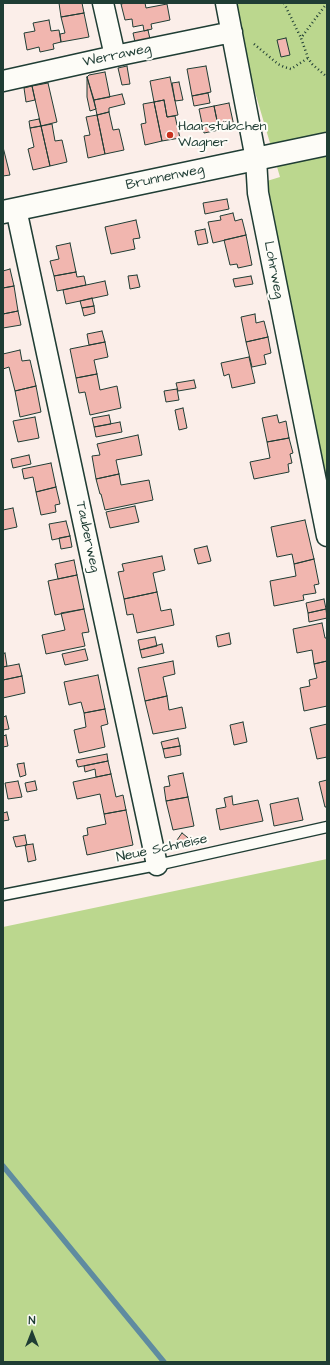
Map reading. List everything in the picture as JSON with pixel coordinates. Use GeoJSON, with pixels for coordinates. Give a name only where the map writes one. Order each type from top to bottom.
{"type":"FeatureCollection","features":[{"type":"Feature","properties":{"kind":"street"},"geometry":{"type":"LineString","coordinates":[[103,3],[115,56]]}},
{"type":"Feature","properties":{"kind":"street","name":"Lohrweg"},"geometry":{"type":"LineString","coordinates":[[226,3],[256,159],[258,193],[327,536]]}},
{"type":"Feature","properties":{"kind":"street","name":"Werraweg"},"geometry":{"type":"LineString","coordinates":[[3,81],[232,32]]}},
{"type":"Feature","properties":{"kind":"street","name":"Brunnenweg"},"geometry":{"type":"LineString","coordinates":[[10,210],[327,144]]}},
{"type":"Feature","properties":{"kind":"street","name":"Tauberweg"},"geometry":{"type":"LineString","coordinates":[[10,210],[157,865]]}},
{"type":"Feature","properties":{"kind":"lane","name":"Neue Schneise"},"geometry":{"type":"LineString","coordinates":[[3,895],[157,865],[327,827]]}},
{"type":"Feature","properties":{"kind":"path"},"geometry":{"type":"LineString","coordinates":[[284,3],[301,38],[308,58],[312,64],[327,76]]}},
{"type":"Feature","properties":{"kind":"path"},"geometry":{"type":"LineString","coordinates":[[301,38],[327,3]]}},
{"type":"Feature","properties":{"kind":"path"},"geometry":{"type":"LineString","coordinates":[[232,32],[247,38],[284,68],[291,69],[308,58]]}},
{"type":"Feature","properties":{"kind":"green space"},"geometry":{"type":"Polygon","coordinates":[[[231,3],[327,3],[327,493],[267,181],[280,177],[237,31],[231,3]]]}},
{"type":"Feature","properties":{"kind":"green space"},"geometry":{"type":"Polygon","coordinates":[[[327,859],[327,1362],[3,1362],[3,927],[327,859]]]}},
{"type":"Feature","properties":{"kind":"building"},"geometry":{"type":"Polygon","coordinates":[[[59,3],[82,3],[84,13],[61,17],[59,3]]]}},
{"type":"Feature","properties":{"kind":"building"},"geometry":{"type":"Polygon","coordinates":[[[145,3],[146,8],[167,4],[170,20],[151,24],[152,29],[144,31],[143,25],[133,27],[132,19],[125,20],[121,4],[145,3]]]}},
{"type":"Feature","properties":{"kind":"building"},"geometry":{"type":"Polygon","coordinates":[[[84,13],[89,37],[61,42],[60,34],[65,33],[61,17],[84,13]]]}},
{"type":"Feature","properties":{"kind":"building"},"geometry":{"type":"Polygon","coordinates":[[[49,20],[51,31],[59,30],[61,42],[53,44],[54,49],[40,52],[39,47],[27,50],[24,33],[35,31],[33,23],[49,20]]]}},
{"type":"Feature","properties":{"kind":"building"},"geometry":{"type":"Polygon","coordinates":[[[148,30],[150,39],[135,42],[133,33],[148,30]]]}},
{"type":"Feature","properties":{"kind":"building"},"geometry":{"type":"Polygon","coordinates":[[[286,38],[290,55],[281,57],[277,40],[286,38]]]}},
{"type":"Feature","properties":{"kind":"building"},"geometry":{"type":"Polygon","coordinates":[[[127,66],[130,84],[122,85],[118,68],[127,66]]]}},
{"type":"Feature","properties":{"kind":"building"},"geometry":{"type":"Polygon","coordinates":[[[206,66],[211,92],[192,96],[187,69],[206,66]]]}},
{"type":"Feature","properties":{"kind":"building"},"geometry":{"type":"Polygon","coordinates":[[[105,72],[110,97],[94,100],[87,77],[89,75],[105,72]]]}},
{"type":"Feature","properties":{"kind":"building"},"geometry":{"type":"Polygon","coordinates":[[[87,77],[96,109],[90,111],[87,97],[87,77]]]}},
{"type":"Feature","properties":{"kind":"building"},"geometry":{"type":"Polygon","coordinates":[[[170,77],[178,115],[167,117],[164,100],[154,102],[150,81],[170,77]]]}},
{"type":"Feature","properties":{"kind":"building"},"geometry":{"type":"Polygon","coordinates":[[[179,82],[183,100],[175,101],[172,83],[179,82]]]}},
{"type":"Feature","properties":{"kind":"building"},"geometry":{"type":"Polygon","coordinates":[[[48,83],[57,122],[41,126],[32,86],[48,83]]]}},
{"type":"Feature","properties":{"kind":"building"},"geometry":{"type":"Polygon","coordinates":[[[32,86],[35,100],[26,102],[24,88],[32,86]]]}},
{"type":"Feature","properties":{"kind":"building"},"geometry":{"type":"Polygon","coordinates":[[[208,93],[210,103],[194,106],[192,96],[208,93]]]}},
{"type":"Feature","properties":{"kind":"building"},"geometry":{"type":"Polygon","coordinates":[[[122,94],[125,104],[109,108],[109,112],[97,115],[94,100],[122,94]]]}},
{"type":"Feature","properties":{"kind":"building"},"geometry":{"type":"Polygon","coordinates":[[[164,100],[167,117],[175,116],[180,138],[162,141],[154,102],[164,100]]]}},
{"type":"Feature","properties":{"kind":"building"},"geometry":{"type":"Polygon","coordinates":[[[154,102],[162,141],[145,145],[141,124],[146,123],[143,104],[154,102]]]}},
{"type":"Feature","properties":{"kind":"building"},"geometry":{"type":"Polygon","coordinates":[[[229,103],[234,126],[219,130],[214,106],[229,103]]]}},
{"type":"Feature","properties":{"kind":"building"},"geometry":{"type":"Polygon","coordinates":[[[214,106],[219,130],[204,133],[199,109],[214,106]]]}},
{"type":"Feature","properties":{"kind":"building"},"geometry":{"type":"Polygon","coordinates":[[[109,112],[113,130],[119,129],[124,150],[105,154],[97,115],[109,112]]]}},
{"type":"Feature","properties":{"kind":"building"},"geometry":{"type":"Polygon","coordinates":[[[97,115],[105,154],[88,158],[84,136],[90,135],[86,117],[97,115]]]}},
{"type":"Feature","properties":{"kind":"building"},"geometry":{"type":"Polygon","coordinates":[[[39,119],[41,126],[30,128],[29,121],[39,119]]]}},
{"type":"Feature","properties":{"kind":"building"},"geometry":{"type":"Polygon","coordinates":[[[52,124],[55,141],[62,140],[67,162],[50,166],[41,126],[52,124]]]}},
{"type":"Feature","properties":{"kind":"building"},"geometry":{"type":"Polygon","coordinates":[[[41,126],[50,166],[33,170],[28,149],[34,147],[30,128],[41,126]]]}},
{"type":"Feature","properties":{"kind":"building"},"geometry":{"type":"Polygon","coordinates":[[[3,147],[10,175],[3,176],[3,147]]]}},
{"type":"Feature","properties":{"kind":"building"},"geometry":{"type":"Polygon","coordinates":[[[227,199],[229,209],[205,214],[203,203],[227,199]]]}},
{"type":"Feature","properties":{"kind":"building"},"geometry":{"type":"Polygon","coordinates":[[[233,213],[235,221],[242,219],[246,235],[213,243],[208,222],[221,220],[220,216],[233,213]]]}},
{"type":"Feature","properties":{"kind":"building"},"geometry":{"type":"Polygon","coordinates":[[[136,220],[140,238],[133,239],[135,249],[111,254],[105,227],[136,220]]]}},
{"type":"Feature","properties":{"kind":"building"},"geometry":{"type":"Polygon","coordinates":[[[205,229],[208,243],[198,245],[195,231],[205,229]]]}},
{"type":"Feature","properties":{"kind":"building"},"geometry":{"type":"Polygon","coordinates":[[[246,235],[252,265],[238,268],[237,264],[230,265],[224,240],[246,235]]]}},
{"type":"Feature","properties":{"kind":"building"},"geometry":{"type":"Polygon","coordinates":[[[70,243],[76,272],[54,276],[50,261],[59,259],[56,246],[70,243]]]}},
{"type":"Feature","properties":{"kind":"building"},"geometry":{"type":"Polygon","coordinates":[[[10,269],[14,286],[3,288],[3,271],[10,269]]]}},
{"type":"Feature","properties":{"kind":"building"},"geometry":{"type":"Polygon","coordinates":[[[76,272],[77,277],[84,276],[86,285],[57,291],[54,276],[76,272]]]}},
{"type":"Feature","properties":{"kind":"building"},"geometry":{"type":"Polygon","coordinates":[[[137,275],[140,287],[130,289],[128,276],[137,275]]]}},
{"type":"Feature","properties":{"kind":"building"},"geometry":{"type":"Polygon","coordinates":[[[251,276],[253,284],[235,287],[233,279],[251,276]]]}},
{"type":"Feature","properties":{"kind":"building"},"geometry":{"type":"Polygon","coordinates":[[[105,281],[108,295],[66,304],[63,290],[105,281]]]}},
{"type":"Feature","properties":{"kind":"building"},"geometry":{"type":"Polygon","coordinates":[[[14,286],[18,311],[3,314],[3,288],[14,286]]]}},
{"type":"Feature","properties":{"kind":"building"},"geometry":{"type":"Polygon","coordinates":[[[92,298],[94,306],[82,308],[80,301],[92,298]]]}},
{"type":"Feature","properties":{"kind":"building"},"geometry":{"type":"Polygon","coordinates":[[[94,306],[95,313],[84,316],[82,308],[94,306]]]}},
{"type":"Feature","properties":{"kind":"building"},"geometry":{"type":"Polygon","coordinates":[[[18,311],[21,325],[3,328],[3,314],[18,311]]]}},
{"type":"Feature","properties":{"kind":"building"},"geometry":{"type":"Polygon","coordinates":[[[255,314],[256,323],[264,321],[268,337],[246,342],[241,317],[255,314]]]}},
{"type":"Feature","properties":{"kind":"building"},"geometry":{"type":"Polygon","coordinates":[[[102,331],[105,342],[89,345],[87,334],[102,331]]]}},
{"type":"Feature","properties":{"kind":"building"},"geometry":{"type":"Polygon","coordinates":[[[268,337],[271,353],[264,355],[266,364],[252,367],[246,342],[268,337]]]}},
{"type":"Feature","properties":{"kind":"building"},"geometry":{"type":"Polygon","coordinates":[[[105,342],[108,357],[94,360],[97,374],[76,378],[70,349],[105,342]]]}},
{"type":"Feature","properties":{"kind":"building"},"geometry":{"type":"Polygon","coordinates":[[[20,350],[22,361],[30,360],[36,386],[15,391],[9,367],[3,369],[3,354],[20,350]]]}},
{"type":"Feature","properties":{"kind":"building"},"geometry":{"type":"Polygon","coordinates":[[[249,357],[255,383],[232,388],[229,374],[224,376],[221,363],[249,357]]]}},
{"type":"Feature","properties":{"kind":"building"},"geometry":{"type":"Polygon","coordinates":[[[97,374],[100,390],[117,386],[121,408],[90,415],[85,392],[79,393],[76,378],[97,374]]]}},
{"type":"Feature","properties":{"kind":"building"},"geometry":{"type":"Polygon","coordinates":[[[194,380],[196,388],[178,391],[176,383],[194,380]]]}},
{"type":"Feature","properties":{"kind":"building"},"geometry":{"type":"Polygon","coordinates":[[[36,386],[41,412],[20,417],[15,391],[36,386]]]}},
{"type":"Feature","properties":{"kind":"building"},"geometry":{"type":"Polygon","coordinates":[[[177,389],[179,400],[166,402],[164,391],[177,389]]]}},
{"type":"Feature","properties":{"kind":"building"},"geometry":{"type":"Polygon","coordinates":[[[183,408],[187,428],[179,430],[175,410],[183,408]]]}},
{"type":"Feature","properties":{"kind":"building"},"geometry":{"type":"Polygon","coordinates":[[[109,415],[111,424],[94,427],[92,418],[109,415]]]}},
{"type":"Feature","properties":{"kind":"building"},"geometry":{"type":"Polygon","coordinates":[[[277,415],[279,423],[286,421],[289,438],[267,442],[262,418],[277,415]]]}},
{"type":"Feature","properties":{"kind":"building"},"geometry":{"type":"Polygon","coordinates":[[[35,417],[39,438],[18,442],[13,421],[35,417]]]}},
{"type":"Feature","properties":{"kind":"building"},"geometry":{"type":"Polygon","coordinates":[[[120,422],[122,432],[96,437],[94,427],[120,422]]]}},
{"type":"Feature","properties":{"kind":"building"},"geometry":{"type":"Polygon","coordinates":[[[138,435],[142,455],[116,460],[119,474],[96,479],[92,456],[100,455],[97,444],[138,435]]]}},
{"type":"Feature","properties":{"kind":"building"},"geometry":{"type":"Polygon","coordinates":[[[289,438],[293,453],[290,454],[292,463],[288,464],[289,472],[254,479],[250,462],[270,458],[267,442],[289,438]]]}},
{"type":"Feature","properties":{"kind":"building"},"geometry":{"type":"Polygon","coordinates":[[[29,455],[31,464],[13,468],[11,459],[29,455]]]}},
{"type":"Feature","properties":{"kind":"building"},"geometry":{"type":"Polygon","coordinates":[[[51,463],[56,487],[36,492],[33,477],[24,479],[22,469],[51,463]]]}},
{"type":"Feature","properties":{"kind":"building"},"geometry":{"type":"Polygon","coordinates":[[[119,474],[121,485],[149,480],[153,500],[105,510],[96,479],[119,474]]]}},
{"type":"Feature","properties":{"kind":"building"},"geometry":{"type":"Polygon","coordinates":[[[56,487],[60,504],[55,505],[56,512],[41,515],[36,492],[56,487]]]}},
{"type":"Feature","properties":{"kind":"building"},"geometry":{"type":"Polygon","coordinates":[[[135,506],[139,522],[110,528],[106,512],[135,506]]]}},
{"type":"Feature","properties":{"kind":"building"},"geometry":{"type":"Polygon","coordinates":[[[13,508],[17,527],[3,530],[3,510],[13,508]]]}},
{"type":"Feature","properties":{"kind":"building"},"geometry":{"type":"Polygon","coordinates":[[[305,520],[314,559],[294,564],[292,554],[277,557],[271,527],[305,520]]]}},
{"type":"Feature","properties":{"kind":"building"},"geometry":{"type":"Polygon","coordinates":[[[66,521],[70,536],[52,540],[49,524],[66,521]]]}},
{"type":"Feature","properties":{"kind":"building"},"geometry":{"type":"Polygon","coordinates":[[[70,536],[72,547],[61,549],[59,538],[70,536]]]}},
{"type":"Feature","properties":{"kind":"building"},"geometry":{"type":"Polygon","coordinates":[[[207,546],[211,561],[198,564],[194,549],[207,546]]]}},
{"type":"Feature","properties":{"kind":"building"},"geometry":{"type":"Polygon","coordinates":[[[162,556],[165,570],[153,573],[157,592],[124,599],[118,572],[124,571],[122,564],[162,556]]]}},
{"type":"Feature","properties":{"kind":"building"},"geometry":{"type":"Polygon","coordinates":[[[314,559],[319,584],[314,585],[316,593],[303,595],[304,600],[274,606],[270,581],[296,576],[294,564],[314,559]]]}},
{"type":"Feature","properties":{"kind":"building"},"geometry":{"type":"Polygon","coordinates":[[[74,560],[77,575],[58,579],[55,564],[74,560]]]}},
{"type":"Feature","properties":{"kind":"building"},"geometry":{"type":"Polygon","coordinates":[[[77,575],[84,609],[55,615],[48,581],[77,575]]]}},
{"type":"Feature","properties":{"kind":"building"},"geometry":{"type":"Polygon","coordinates":[[[157,592],[161,611],[171,609],[174,625],[137,633],[133,614],[127,615],[124,599],[157,592]]]}},
{"type":"Feature","properties":{"kind":"building"},"geometry":{"type":"Polygon","coordinates":[[[324,599],[326,609],[308,613],[306,603],[324,599]]]}},
{"type":"Feature","properties":{"kind":"building"},"geometry":{"type":"Polygon","coordinates":[[[84,609],[89,632],[82,633],[85,646],[46,654],[42,635],[65,630],[61,613],[84,609]]]}},
{"type":"Feature","properties":{"kind":"building"},"geometry":{"type":"Polygon","coordinates":[[[326,609],[327,618],[309,622],[308,613],[326,609]]]}},
{"type":"Feature","properties":{"kind":"building"},"geometry":{"type":"Polygon","coordinates":[[[322,623],[325,638],[327,638],[327,661],[314,664],[312,650],[297,653],[293,629],[322,623]]]}},
{"type":"Feature","properties":{"kind":"building"},"geometry":{"type":"Polygon","coordinates":[[[229,633],[231,644],[218,647],[216,636],[229,633]]]}},
{"type":"Feature","properties":{"kind":"building"},"geometry":{"type":"Polygon","coordinates":[[[155,637],[157,646],[140,650],[138,640],[155,637]]]}},
{"type":"Feature","properties":{"kind":"building"},"geometry":{"type":"Polygon","coordinates":[[[162,644],[164,653],[142,658],[140,650],[162,644]]]}},
{"type":"Feature","properties":{"kind":"building"},"geometry":{"type":"Polygon","coordinates":[[[85,649],[88,660],[65,665],[62,654],[85,649]]]}},
{"type":"Feature","properties":{"kind":"building"},"geometry":{"type":"Polygon","coordinates":[[[5,653],[7,666],[3,667],[3,654],[5,653]]]}},
{"type":"Feature","properties":{"kind":"building"},"geometry":{"type":"Polygon","coordinates":[[[173,661],[175,674],[163,677],[167,696],[145,701],[138,668],[173,661]]]}},
{"type":"Feature","properties":{"kind":"building"},"geometry":{"type":"Polygon","coordinates":[[[327,661],[327,706],[304,711],[300,688],[310,686],[309,680],[317,678],[314,664],[327,661]]]}},
{"type":"Feature","properties":{"kind":"building"},"geometry":{"type":"Polygon","coordinates":[[[19,664],[22,676],[3,680],[3,667],[19,664]]]}},
{"type":"Feature","properties":{"kind":"building"},"geometry":{"type":"Polygon","coordinates":[[[98,675],[105,709],[84,713],[81,702],[69,705],[64,682],[98,675]]]}},
{"type":"Feature","properties":{"kind":"building"},"geometry":{"type":"Polygon","coordinates":[[[22,676],[25,693],[3,698],[3,680],[22,676]]]}},
{"type":"Feature","properties":{"kind":"building"},"geometry":{"type":"Polygon","coordinates":[[[167,696],[169,710],[182,707],[186,728],[153,734],[145,701],[167,696]]]}},
{"type":"Feature","properties":{"kind":"building"},"geometry":{"type":"Polygon","coordinates":[[[105,709],[108,724],[101,726],[105,747],[79,753],[74,730],[86,727],[84,713],[105,709]]]}},
{"type":"Feature","properties":{"kind":"building"},"geometry":{"type":"Polygon","coordinates":[[[6,716],[9,729],[3,730],[3,717],[6,716]]]}},
{"type":"Feature","properties":{"kind":"building"},"geometry":{"type":"Polygon","coordinates":[[[243,722],[247,742],[234,745],[230,725],[243,722]]]}},
{"type":"Feature","properties":{"kind":"building"},"geometry":{"type":"Polygon","coordinates":[[[327,724],[327,757],[317,759],[310,728],[327,724]]]}},
{"type":"Feature","properties":{"kind":"building"},"geometry":{"type":"Polygon","coordinates":[[[6,735],[8,746],[3,747],[3,736],[6,735]]]}},
{"type":"Feature","properties":{"kind":"building"},"geometry":{"type":"Polygon","coordinates":[[[178,738],[180,746],[163,749],[161,742],[178,738]]]}},
{"type":"Feature","properties":{"kind":"building"},"geometry":{"type":"Polygon","coordinates":[[[180,746],[181,755],[165,758],[163,749],[180,746]]]}},
{"type":"Feature","properties":{"kind":"building"},"geometry":{"type":"Polygon","coordinates":[[[107,754],[108,761],[78,767],[76,760],[107,754]]]}},
{"type":"Feature","properties":{"kind":"building"},"geometry":{"type":"Polygon","coordinates":[[[108,761],[111,774],[96,777],[95,769],[85,772],[84,766],[108,761]]]}},
{"type":"Feature","properties":{"kind":"building"},"geometry":{"type":"Polygon","coordinates":[[[24,763],[26,775],[20,777],[17,764],[24,763]]]}},
{"type":"Feature","properties":{"kind":"building"},"geometry":{"type":"Polygon","coordinates":[[[183,773],[188,797],[166,801],[164,787],[170,786],[168,776],[183,773]]]}},
{"type":"Feature","properties":{"kind":"building"},"geometry":{"type":"Polygon","coordinates":[[[111,774],[116,797],[123,795],[126,810],[104,814],[100,794],[77,799],[73,782],[111,774]]]}},
{"type":"Feature","properties":{"kind":"building"},"geometry":{"type":"Polygon","coordinates":[[[327,780],[327,807],[325,807],[319,782],[327,780]]]}},
{"type":"Feature","properties":{"kind":"building"},"geometry":{"type":"Polygon","coordinates":[[[18,781],[22,797],[8,799],[5,783],[18,781]]]}},
{"type":"Feature","properties":{"kind":"building"},"geometry":{"type":"Polygon","coordinates":[[[35,781],[37,790],[27,792],[25,783],[35,781]]]}},
{"type":"Feature","properties":{"kind":"building"},"geometry":{"type":"Polygon","coordinates":[[[232,796],[233,805],[258,800],[263,821],[220,830],[216,809],[226,807],[224,798],[232,796]]]}},
{"type":"Feature","properties":{"kind":"building"},"geometry":{"type":"Polygon","coordinates":[[[188,797],[194,826],[173,830],[166,801],[188,797]]]}},
{"type":"Feature","properties":{"kind":"building"},"geometry":{"type":"Polygon","coordinates":[[[298,798],[303,820],[274,826],[270,804],[298,798]]]}},
{"type":"Feature","properties":{"kind":"building"},"geometry":{"type":"Polygon","coordinates":[[[126,810],[133,845],[87,855],[83,836],[88,835],[87,828],[106,824],[104,814],[126,810]]]}},
{"type":"Feature","properties":{"kind":"building"},"geometry":{"type":"Polygon","coordinates":[[[7,812],[9,820],[3,821],[3,813],[7,812]]]}},
{"type":"Feature","properties":{"kind":"building"},"geometry":{"type":"Polygon","coordinates":[[[182,833],[192,841],[187,847],[177,840],[182,833]]]}},
{"type":"Feature","properties":{"kind":"building"},"geometry":{"type":"Polygon","coordinates":[[[25,835],[27,845],[16,847],[13,837],[25,835]]]}},
{"type":"Feature","properties":{"kind":"building"},"geometry":{"type":"Polygon","coordinates":[[[33,844],[36,860],[28,862],[25,845],[33,844]]]}},
{"type":"Feature","properties":{"kind":"waterway"},"geometry":{"type":"LineString","coordinates":[[3,1166],[164,1362]]}},
{"type":"Feature","properties":{"kind":"place","name":"Haarstübchen Wagner"},"geometry":{"type":"Point","coordinates":[170,135]}}]}
